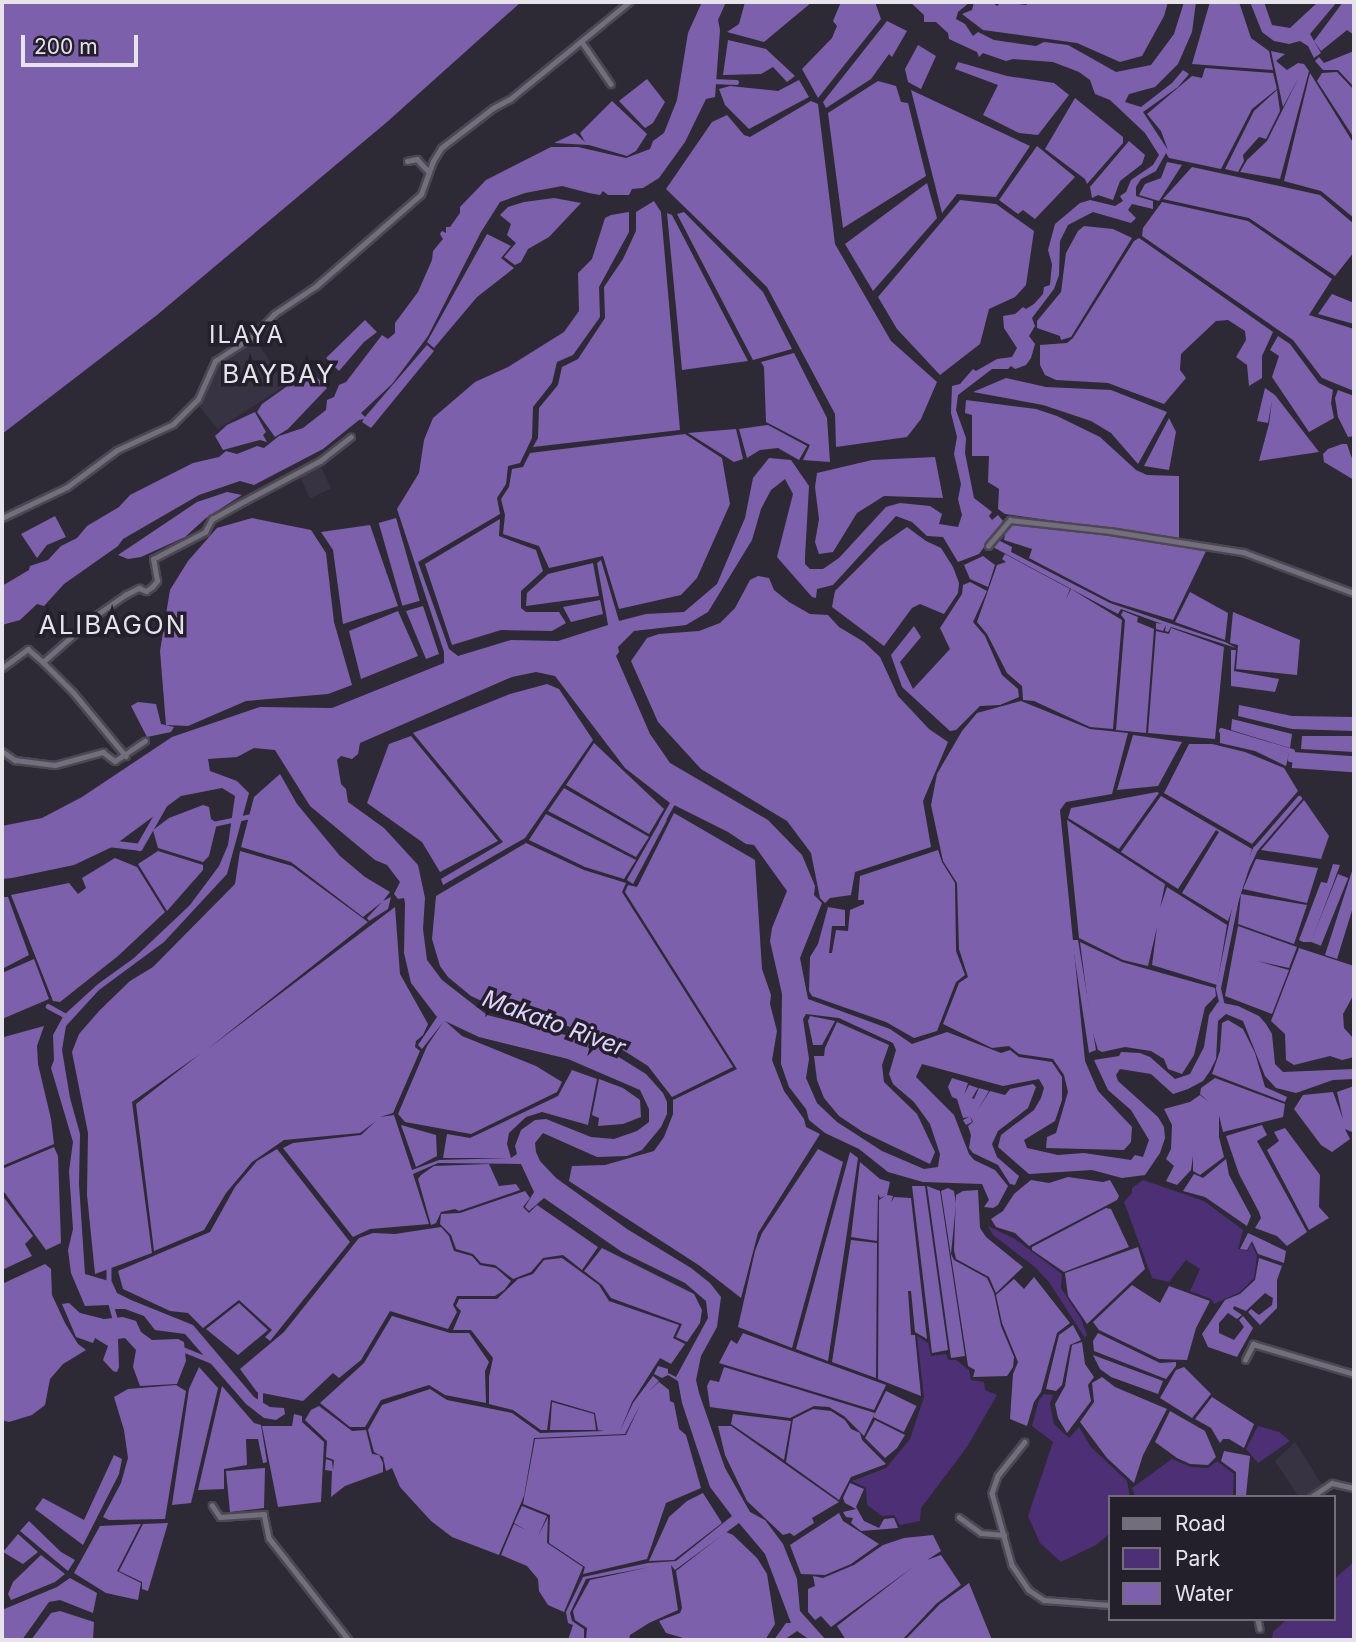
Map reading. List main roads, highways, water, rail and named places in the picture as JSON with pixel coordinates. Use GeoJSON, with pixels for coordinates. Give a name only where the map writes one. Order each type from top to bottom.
{"type":"FeatureCollection","features":[{"type":"Feature","properties":{"kind":"water"},"geometry":{"type":"Polygon","coordinates":[[[2,2],[521,2],[387,122],[157,315],[2,434],[2,2]]]}},
{"type":"Feature","properties":{"kind":"water"},"geometry":{"type":"Polygon","coordinates":[[[702,2],[726,2],[718,20],[720,30],[715,97],[706,99],[685,142],[659,178],[643,188],[632,189],[629,195],[608,195],[603,191],[600,195],[562,186],[525,193],[500,202],[481,232],[428,336],[392,384],[361,413],[365,417],[427,345],[434,351],[371,428],[362,422],[364,419],[359,420],[323,449],[254,485],[240,481],[199,495],[123,539],[118,546],[64,584],[44,606],[37,604],[20,620],[2,625],[2,586],[29,570],[30,566],[48,560],[61,546],[77,538],[87,526],[119,507],[130,495],[193,463],[219,457],[226,451],[237,454],[257,446],[264,448],[279,436],[303,428],[326,410],[327,400],[334,397],[339,385],[346,382],[382,335],[388,339],[395,333],[395,323],[418,292],[432,260],[433,251],[443,239],[440,234],[442,231],[446,233],[446,227],[450,227],[460,213],[460,207],[486,180],[551,147],[578,147],[626,158],[650,149],[653,141],[664,133],[677,100],[688,33],[702,2]]]}},
{"type":"Feature","properties":{"kind":"water"},"geometry":{"type":"Polygon","coordinates":[[[745,2],[812,2],[764,42],[727,32],[739,24],[745,2]]]}},
{"type":"Feature","properties":{"kind":"water"},"geometry":{"type":"Polygon","coordinates":[[[841,2],[875,2],[881,19],[818,98],[802,69],[832,38],[837,26],[833,21],[841,2]]]}},
{"type":"Feature","properties":{"kind":"water"},"geometry":{"type":"Polygon","coordinates":[[[910,2],[970,2],[958,12],[956,19],[965,24],[973,36],[978,32],[994,40],[1036,46],[1044,42],[1068,45],[1116,72],[1151,65],[1174,34],[1184,2],[1196,2],[1192,32],[1178,64],[1155,87],[1129,94],[1125,102],[1141,107],[1172,83],[1183,70],[1189,74],[1178,87],[1143,112],[1168,150],[1161,131],[1147,114],[1192,76],[1202,78],[1205,68],[1273,73],[1277,89],[1252,109],[1221,169],[1169,158],[1166,153],[1156,171],[1141,179],[1136,187],[1136,196],[1153,201],[1153,209],[1132,204],[1128,210],[1136,218],[1131,223],[1093,212],[1068,225],[1060,241],[1059,275],[1054,289],[1032,318],[1035,326],[1029,336],[1035,344],[1031,358],[1026,365],[1015,369],[1011,366],[1008,369],[992,369],[958,395],[956,410],[966,438],[965,453],[974,498],[992,512],[989,516],[992,520],[998,515],[1003,521],[979,554],[958,562],[943,537],[927,536],[912,522],[896,516],[833,585],[817,589],[816,598],[812,597],[777,557],[793,494],[785,479],[771,490],[761,509],[752,540],[708,612],[686,625],[634,631],[618,647],[616,656],[650,734],[670,763],[768,820],[802,855],[815,886],[814,895],[822,903],[800,958],[808,999],[890,1029],[912,1044],[947,1032],[1001,1053],[1010,1050],[1019,1057],[1052,1062],[1062,1077],[1062,1100],[1055,1121],[1024,1140],[1027,1148],[1058,1155],[1084,1153],[1131,1160],[1135,1155],[1143,1157],[1149,1140],[1131,1110],[1108,1090],[1094,1060],[1119,1056],[1121,1052],[1140,1053],[1150,1057],[1175,1079],[1190,1074],[1204,1047],[1209,1015],[1218,1002],[1238,1006],[1259,1016],[1272,1034],[1275,1064],[1283,1072],[1354,1069],[1354,1079],[1333,1080],[1296,1093],[1276,1088],[1265,1076],[1243,1021],[1226,1014],[1218,1021],[1216,1059],[1203,1081],[1173,1094],[1151,1074],[1120,1069],[1116,1075],[1118,1081],[1158,1117],[1164,1127],[1165,1138],[1160,1153],[1145,1175],[1122,1178],[1092,1170],[1029,1174],[998,1147],[1001,1135],[1034,1110],[1044,1088],[1039,1079],[1003,1086],[922,1064],[916,1077],[954,1115],[969,1154],[974,1160],[995,1170],[1008,1186],[998,1205],[993,1208],[984,1207],[989,1200],[982,1184],[923,1182],[888,1172],[859,1149],[825,1133],[809,1120],[806,1109],[789,1087],[781,1064],[782,994],[770,941],[772,928],[787,891],[754,845],[746,844],[670,803],[625,768],[555,676],[536,672],[512,677],[360,743],[358,754],[352,759],[341,756],[337,760],[341,784],[346,789],[348,802],[384,828],[418,865],[425,898],[423,929],[427,960],[442,980],[487,1015],[581,1039],[609,1051],[646,1074],[663,1093],[667,1102],[667,1114],[661,1127],[642,1150],[627,1156],[597,1157],[543,1133],[535,1143],[536,1152],[540,1161],[556,1178],[627,1229],[691,1268],[710,1283],[721,1297],[717,1327],[701,1356],[696,1380],[699,1393],[725,1468],[750,1512],[765,1520],[783,1544],[797,1579],[800,1611],[826,1640],[810,1640],[797,1631],[784,1640],[774,1640],[786,1623],[791,1623],[765,1554],[739,1523],[675,1570],[671,1565],[678,1610],[649,1623],[630,1635],[629,1640],[586,1640],[587,1628],[575,1620],[573,1611],[590,1580],[650,1567],[586,1579],[570,1613],[572,1621],[584,1629],[584,1640],[568,1640],[573,1625],[568,1623],[566,1612],[583,1577],[648,1563],[676,1561],[732,1516],[710,1487],[682,1403],[678,1381],[668,1375],[662,1378],[654,1374],[658,1366],[668,1369],[668,1373],[676,1377],[708,1318],[706,1301],[685,1283],[622,1252],[544,1198],[529,1211],[525,1207],[534,1192],[521,1164],[438,1163],[413,1174],[429,1224],[370,1229],[353,1237],[283,1148],[293,1143],[361,1135],[376,1121],[360,1133],[284,1140],[252,1162],[226,1193],[204,1230],[154,1251],[136,1104],[200,1054],[132,1102],[152,1253],[95,1274],[87,1195],[88,1133],[72,1052],[79,1034],[100,1010],[130,981],[153,967],[235,884],[240,851],[292,866],[368,922],[205,1051],[395,907],[400,974],[428,1024],[423,1035],[416,1041],[415,1047],[420,1051],[393,1113],[380,1117],[394,1115],[412,1170],[439,1160],[510,1158],[443,1158],[447,1134],[470,1138],[558,1096],[572,1070],[597,1079],[588,1125],[542,1112],[526,1117],[509,1133],[507,1144],[511,1158],[517,1154],[515,1146],[521,1130],[535,1120],[546,1119],[591,1137],[614,1139],[637,1131],[649,1122],[649,1109],[640,1090],[568,1059],[479,1037],[445,1021],[462,1036],[536,1066],[562,1082],[557,1092],[471,1134],[405,1122],[398,1114],[427,1046],[444,1021],[422,1049],[418,1045],[437,1017],[411,983],[404,953],[405,903],[404,898],[398,899],[394,894],[400,882],[387,865],[375,860],[310,806],[275,750],[254,748],[237,757],[208,759],[210,771],[237,781],[249,793],[227,874],[164,942],[99,990],[66,1026],[62,1050],[70,1098],[80,1134],[79,1184],[85,1274],[112,1282],[117,1293],[193,1325],[254,1397],[270,1407],[284,1408],[285,1414],[276,1420],[264,1418],[246,1404],[185,1334],[155,1330],[144,1316],[125,1309],[115,1309],[108,1305],[85,1306],[71,1273],[68,1250],[73,1229],[69,1171],[73,1142],[51,1068],[54,1060],[53,1035],[64,1015],[98,984],[134,958],[190,905],[219,866],[228,845],[235,796],[222,788],[181,796],[112,847],[74,865],[2,879],[2,826],[42,818],[82,797],[172,737],[260,707],[332,708],[444,663],[444,652],[397,509],[419,473],[424,440],[433,418],[475,382],[508,367],[564,332],[579,311],[578,273],[592,259],[605,218],[611,215],[629,212],[629,232],[599,287],[600,317],[573,355],[557,362],[552,383],[533,407],[532,438],[520,463],[508,466],[506,484],[497,498],[500,514],[418,562],[449,649],[458,656],[511,640],[558,641],[608,625],[597,563],[601,560],[619,621],[646,614],[684,612],[717,584],[745,518],[753,478],[769,458],[791,460],[809,486],[805,564],[810,569],[823,569],[839,558],[886,507],[900,503],[930,506],[942,514],[939,524],[958,527],[962,515],[958,499],[961,484],[954,454],[957,437],[951,413],[952,386],[960,384],[973,369],[976,371],[997,359],[1012,357],[1017,348],[1004,328],[1003,316],[1015,314],[1023,307],[1026,309],[1034,304],[1043,294],[1044,287],[1050,285],[1052,264],[1048,250],[1055,224],[1080,203],[1090,200],[1115,206],[1123,201],[1120,196],[1126,192],[1131,180],[1153,165],[1159,155],[1145,133],[1110,100],[1095,94],[1090,80],[1079,72],[1053,62],[1013,59],[1006,61],[983,53],[979,57],[977,52],[949,39],[948,33],[936,22],[924,22],[924,15],[910,2]],[[806,1014],[803,1019],[809,1059],[806,1078],[817,1103],[837,1122],[882,1151],[924,1169],[938,1167],[940,1154],[930,1124],[914,1102],[893,1084],[889,1074],[896,1050],[893,1043],[839,1018],[806,1014]]]}},
{"type":"Feature","properties":{"kind":"water"},"geometry":{"type":"Polygon","coordinates":[[[974,2],[992,2],[997,6],[1001,2],[1026,5],[1029,2],[1168,2],[1164,16],[1142,56],[1120,62],[1077,43],[983,30],[962,14],[972,10],[974,2]]]}},
{"type":"Feature","properties":{"kind":"water"},"geometry":{"type":"Polygon","coordinates":[[[1210,2],[1239,2],[1251,38],[1269,51],[1273,70],[1192,64],[1210,2]]]}},
{"type":"Feature","properties":{"kind":"water"},"geometry":{"type":"Polygon","coordinates":[[[1250,2],[1264,2],[1272,25],[1290,28],[1318,2],[1337,2],[1310,34],[1321,53],[1314,58],[1308,46],[1300,41],[1289,44],[1274,41],[1262,32],[1250,2]]]}},
{"type":"Feature","properties":{"kind":"water"},"geometry":{"type":"Polygon","coordinates":[[[1343,2],[1354,2],[1354,35],[1347,30],[1321,51],[1314,41],[1343,2]]]}},
{"type":"Feature","properties":{"kind":"water"},"geometry":{"type":"Polygon","coordinates":[[[887,21],[907,31],[892,57],[889,54],[871,79],[826,108],[823,102],[887,21]]]}},
{"type":"Feature","properties":{"kind":"water"},"geometry":{"type":"Polygon","coordinates":[[[728,40],[766,49],[795,76],[787,82],[773,67],[761,74],[723,75],[728,40]]]}},
{"type":"Feature","properties":{"kind":"water"},"geometry":{"type":"Polygon","coordinates":[[[918,45],[936,56],[921,89],[908,82],[905,69],[918,45]]]}},
{"type":"Feature","properties":{"kind":"water"},"geometry":{"type":"Polygon","coordinates":[[[1271,51],[1285,54],[1276,61],[1287,70],[1298,63],[1304,64],[1309,71],[1280,179],[1240,172],[1247,160],[1267,141],[1299,77],[1283,107],[1271,51]]]}},
{"type":"Feature","properties":{"kind":"water"},"geometry":{"type":"Polygon","coordinates":[[[1354,51],[1354,87],[1338,70],[1323,70],[1315,61],[1319,57],[1324,63],[1354,51]]]}},
{"type":"Feature","properties":{"kind":"water"},"geometry":{"type":"Polygon","coordinates":[[[958,62],[1007,76],[1054,83],[1069,95],[1038,135],[1019,133],[983,115],[998,85],[955,69],[958,62]]]}},
{"type":"Feature","properties":{"kind":"water"},"geometry":{"type":"Polygon","coordinates":[[[1337,72],[1354,90],[1354,138],[1317,81],[1322,73],[1337,72]]]}},
{"type":"Feature","properties":{"kind":"water"},"geometry":{"type":"Polygon","coordinates":[[[1310,73],[1354,144],[1354,218],[1321,191],[1284,181],[1310,73]]]}},
{"type":"Feature","properties":{"kind":"water"},"geometry":{"type":"Polygon","coordinates":[[[647,79],[665,102],[653,123],[645,128],[619,101],[647,79]]]}},
{"type":"Feature","properties":{"kind":"water"},"geometry":{"type":"Polygon","coordinates":[[[799,80],[809,97],[749,129],[725,105],[719,89],[730,86],[778,91],[799,80]]]}},
{"type":"Feature","properties":{"kind":"water"},"geometry":{"type":"Polygon","coordinates":[[[878,81],[896,86],[901,102],[908,103],[926,176],[843,228],[828,113],[878,81]]]}},
{"type":"Feature","properties":{"kind":"water"},"geometry":{"type":"Polygon","coordinates":[[[911,90],[1030,146],[996,197],[957,194],[942,213],[911,90]]]}},
{"type":"Feature","properties":{"kind":"water"},"geometry":{"type":"Polygon","coordinates":[[[1277,90],[1280,111],[1266,139],[1259,137],[1243,155],[1244,161],[1238,172],[1225,169],[1254,111],[1277,90]]]}},
{"type":"Feature","properties":{"kind":"water"},"geometry":{"type":"Polygon","coordinates":[[[1075,98],[1123,137],[1123,143],[1087,184],[1085,179],[1045,149],[1075,98]]]}},
{"type":"Feature","properties":{"kind":"water"},"geometry":{"type":"Polygon","coordinates":[[[612,101],[647,134],[636,151],[627,156],[589,145],[554,143],[575,133],[585,142],[580,133],[612,101]]]}},
{"type":"Feature","properties":{"kind":"water"},"geometry":{"type":"Polygon","coordinates":[[[811,101],[818,104],[835,244],[891,341],[937,382],[921,419],[907,437],[836,447],[835,414],[767,287],[666,189],[712,122],[727,115],[744,135],[750,137],[811,101]]]}},
{"type":"Feature","properties":{"kind":"water"},"geometry":{"type":"Polygon","coordinates":[[[1129,141],[1145,155],[1142,164],[1120,181],[1113,200],[1098,195],[1092,198],[1090,187],[1129,141]]]}},
{"type":"Feature","properties":{"kind":"water"},"geometry":{"type":"Polygon","coordinates":[[[1037,146],[1075,177],[1035,219],[1023,210],[1018,214],[999,200],[1037,146]]]}},
{"type":"Feature","properties":{"kind":"water"},"geometry":{"type":"Polygon","coordinates":[[[1167,162],[1182,165],[1159,201],[1139,195],[1145,184],[1161,178],[1167,162]]]}},
{"type":"Feature","properties":{"kind":"water"},"geometry":{"type":"Polygon","coordinates":[[[1192,167],[1320,195],[1354,224],[1354,252],[1335,276],[1249,218],[1163,199],[1192,167]]]}},
{"type":"Feature","properties":{"kind":"water"},"geometry":{"type":"Polygon","coordinates":[[[927,183],[937,218],[873,291],[845,244],[927,183]]]}},
{"type":"Feature","properties":{"kind":"water"},"geometry":{"type":"Polygon","coordinates":[[[554,198],[581,203],[549,237],[528,249],[521,262],[515,265],[504,257],[516,243],[507,235],[511,224],[500,215],[508,207],[554,198]]]}},
{"type":"Feature","properties":{"kind":"water"},"geometry":{"type":"Polygon","coordinates":[[[960,200],[996,204],[1034,231],[1026,285],[1015,297],[989,309],[980,344],[940,375],[897,329],[878,297],[960,200]]]}},
{"type":"Feature","properties":{"kind":"water"},"geometry":{"type":"Polygon","coordinates":[[[654,201],[661,212],[680,430],[533,447],[538,438],[539,408],[558,385],[562,367],[578,359],[605,318],[604,287],[623,259],[636,231],[636,212],[654,201]]]}},
{"type":"Feature","properties":{"kind":"water"},"geometry":{"type":"Polygon","coordinates":[[[1162,202],[1248,221],[1332,279],[1309,315],[1354,329],[1354,391],[1322,378],[1293,340],[1142,236],[1143,228],[1162,202]]]}},
{"type":"Feature","properties":{"kind":"water"},"geometry":{"type":"Polygon","coordinates":[[[684,212],[763,292],[792,349],[753,360],[677,214],[684,212]]]}},
{"type":"Feature","properties":{"kind":"water"},"geometry":{"type":"Polygon","coordinates":[[[667,213],[672,215],[748,361],[682,370],[667,213]]]}},
{"type":"Feature","properties":{"kind":"water"},"geometry":{"type":"Polygon","coordinates":[[[1084,226],[1113,229],[1132,238],[1071,337],[1061,340],[1060,336],[1037,328],[1037,321],[1061,292],[1066,253],[1078,231],[1084,226]]]}},
{"type":"Feature","properties":{"kind":"water"},"geometry":{"type":"Polygon","coordinates":[[[487,234],[511,246],[501,258],[514,268],[477,297],[434,348],[427,342],[487,234]]]}},
{"type":"Feature","properties":{"kind":"water"},"geometry":{"type":"Polygon","coordinates":[[[1139,238],[1273,332],[1262,356],[1262,378],[1249,386],[1247,365],[1236,357],[1246,340],[1245,331],[1228,320],[1216,321],[1181,354],[1180,370],[1186,378],[1164,404],[1108,383],[1056,380],[1045,375],[1040,365],[1040,345],[1067,343],[1073,338],[1134,241],[1139,238]]]}},
{"type":"Feature","properties":{"kind":"water"},"geometry":{"type":"Polygon","coordinates":[[[1332,294],[1354,303],[1354,324],[1318,314],[1332,294]]]}},
{"type":"Feature","properties":{"kind":"water"},"geometry":{"type":"Polygon","coordinates":[[[365,320],[377,332],[364,342],[339,371],[326,358],[365,320]]]}},
{"type":"Feature","properties":{"kind":"water"},"geometry":{"type":"Polygon","coordinates":[[[1278,336],[1290,344],[1319,383],[1333,390],[1331,403],[1334,418],[1309,432],[1272,377],[1279,356],[1270,350],[1278,336]]]}},
{"type":"Feature","properties":{"kind":"water"},"geometry":{"type":"Polygon","coordinates":[[[794,353],[827,418],[830,462],[803,460],[810,445],[766,422],[764,367],[761,362],[794,353]]]}},
{"type":"Feature","properties":{"kind":"water"},"geometry":{"type":"Polygon","coordinates":[[[310,370],[327,388],[288,429],[275,437],[257,412],[262,404],[310,370]]]}},
{"type":"Feature","properties":{"kind":"water"},"geometry":{"type":"Polygon","coordinates":[[[1006,378],[1046,387],[1111,390],[1167,412],[1138,464],[1111,433],[1091,421],[1043,405],[973,392],[1006,378]]]}},
{"type":"Feature","properties":{"kind":"water"},"geometry":{"type":"Polygon","coordinates":[[[1265,388],[1275,395],[1319,452],[1259,461],[1269,424],[1272,400],[1268,423],[1257,421],[1265,388]]]}},
{"type":"Feature","properties":{"kind":"water"},"geometry":{"type":"Polygon","coordinates":[[[1338,390],[1354,396],[1354,436],[1348,437],[1338,417],[1335,398],[1338,390]]]}},
{"type":"Feature","properties":{"kind":"water"},"geometry":{"type":"Polygon","coordinates":[[[966,400],[1036,409],[1057,416],[1100,437],[1136,470],[1147,475],[1179,476],[1179,539],[1005,514],[998,509],[999,489],[988,482],[989,456],[972,456],[972,415],[965,413],[966,400]]]}},
{"type":"Feature","properties":{"kind":"water"},"geometry":{"type":"Polygon","coordinates":[[[255,412],[266,432],[263,435],[267,442],[260,440],[223,450],[215,436],[227,425],[255,412]]]}},
{"type":"Feature","properties":{"kind":"water"},"geometry":{"type":"Polygon","coordinates":[[[1169,418],[1176,432],[1169,470],[1144,466],[1169,418]]]}},
{"type":"Feature","properties":{"kind":"water"},"geometry":{"type":"Polygon","coordinates":[[[768,425],[807,446],[799,460],[778,448],[760,450],[747,458],[739,429],[768,425]]]}},
{"type":"Feature","properties":{"kind":"water"},"geometry":{"type":"Polygon","coordinates":[[[736,429],[743,459],[734,462],[688,433],[736,429]]]}},
{"type":"Feature","properties":{"kind":"water"},"geometry":{"type":"Polygon","coordinates":[[[685,434],[722,458],[730,504],[697,578],[681,595],[619,609],[603,556],[549,568],[539,546],[503,534],[505,515],[501,499],[509,487],[512,469],[523,467],[530,453],[685,434]]]}},
{"type":"Feature","properties":{"kind":"water"},"geometry":{"type":"Polygon","coordinates":[[[1347,444],[1354,464],[1354,480],[1324,462],[1323,454],[1328,449],[1347,444]]]}},
{"type":"Feature","properties":{"kind":"water"},"geometry":{"type":"Polygon","coordinates":[[[935,457],[943,498],[884,496],[857,513],[833,552],[819,554],[815,542],[819,519],[815,487],[817,473],[872,460],[935,457]]]}},
{"type":"Feature","properties":{"kind":"water"},"geometry":{"type":"Polygon","coordinates":[[[227,492],[242,495],[206,518],[185,537],[141,557],[128,559],[118,555],[197,502],[227,492]]]}},
{"type":"Feature","properties":{"kind":"water"},"geometry":{"type":"Polygon","coordinates":[[[55,516],[66,537],[47,545],[37,558],[21,534],[55,516]]]}},
{"type":"Feature","properties":{"kind":"water"},"geometry":{"type":"Polygon","coordinates":[[[252,518],[311,530],[326,553],[334,622],[352,685],[328,694],[246,701],[188,726],[166,725],[160,651],[170,590],[188,561],[217,528],[252,518]]]}},
{"type":"Feature","properties":{"kind":"water"},"geometry":{"type":"Polygon","coordinates":[[[396,518],[420,601],[402,606],[379,523],[396,518]]]}},
{"type":"Feature","properties":{"kind":"water"},"geometry":{"type":"Polygon","coordinates":[[[500,519],[499,536],[536,550],[543,571],[521,591],[521,608],[526,612],[559,612],[566,623],[552,631],[501,630],[452,645],[425,564],[500,519]]]}},
{"type":"Feature","properties":{"kind":"water"},"geometry":{"type":"Polygon","coordinates":[[[1013,522],[1110,532],[1207,549],[1173,620],[1111,601],[1029,558],[1032,549],[1004,540],[1006,529],[1013,522]]]}},
{"type":"Feature","properties":{"kind":"water"},"geometry":{"type":"Polygon","coordinates":[[[370,525],[398,606],[343,624],[333,550],[321,532],[370,525]]]}},
{"type":"Feature","properties":{"kind":"water"},"geometry":{"type":"Polygon","coordinates":[[[907,527],[941,548],[953,567],[959,583],[958,593],[944,614],[920,604],[912,608],[884,646],[832,607],[835,591],[880,546],[907,527]]]}},
{"type":"Feature","properties":{"kind":"water"},"geometry":{"type":"Polygon","coordinates":[[[996,539],[1012,547],[1011,552],[1110,603],[1236,648],[1171,627],[1168,632],[1165,631],[1166,625],[1163,631],[1156,629],[1156,623],[1162,624],[1121,609],[1118,614],[991,546],[996,539]]]}},
{"type":"Feature","properties":{"kind":"water"},"geometry":{"type":"Polygon","coordinates":[[[1005,554],[1070,589],[1066,599],[1071,589],[1122,620],[1113,729],[1090,727],[1034,701],[1023,700],[1022,686],[1007,673],[987,634],[977,622],[997,565],[1006,562],[1002,559],[1005,554]]]}},
{"type":"Feature","properties":{"kind":"water"},"geometry":{"type":"Polygon","coordinates":[[[983,556],[995,565],[988,587],[970,579],[964,565],[983,556]]]}},
{"type":"Feature","properties":{"kind":"water"},"geometry":{"type":"Polygon","coordinates":[[[593,563],[599,596],[526,606],[527,593],[548,574],[593,563]]]}},
{"type":"Feature","properties":{"kind":"water"},"geometry":{"type":"Polygon","coordinates":[[[758,576],[769,578],[774,590],[789,602],[810,614],[828,615],[839,627],[864,642],[880,657],[898,696],[929,729],[948,742],[923,801],[931,847],[855,872],[851,895],[830,898],[825,903],[820,898],[811,853],[787,821],[701,769],[658,722],[631,661],[647,638],[659,634],[699,631],[720,623],[735,608],[750,580],[758,576]]]}},
{"type":"Feature","properties":{"kind":"water"},"geometry":{"type":"Polygon","coordinates":[[[970,582],[987,591],[973,622],[985,636],[1002,675],[1018,689],[1019,697],[1000,705],[980,706],[956,730],[950,731],[902,687],[891,655],[914,626],[921,637],[900,662],[913,689],[950,649],[940,628],[962,594],[963,585],[970,582]]]}},
{"type":"Feature","properties":{"kind":"water"},"geometry":{"type":"Polygon","coordinates":[[[1190,592],[1228,613],[1225,640],[1175,622],[1190,592]]]}},
{"type":"Feature","properties":{"kind":"water"},"geometry":{"type":"Polygon","coordinates":[[[600,600],[603,614],[571,622],[563,607],[600,600]]]}},
{"type":"Feature","properties":{"kind":"water"},"geometry":{"type":"Polygon","coordinates":[[[423,606],[439,654],[426,659],[406,611],[423,606]]]}},
{"type":"Feature","properties":{"kind":"water"},"geometry":{"type":"Polygon","coordinates":[[[398,611],[418,656],[361,679],[349,631],[398,611]]]}},
{"type":"Feature","properties":{"kind":"water"},"geometry":{"type":"Polygon","coordinates":[[[1123,611],[1138,617],[1137,622],[1154,629],[1146,733],[1116,730],[1125,620],[1121,615],[1123,611]]]}},
{"type":"Feature","properties":{"kind":"water"},"geometry":{"type":"Polygon","coordinates":[[[1233,612],[1300,640],[1297,675],[1236,669],[1238,645],[1230,643],[1233,612]]]}},
{"type":"Feature","properties":{"kind":"water"},"geometry":{"type":"Polygon","coordinates":[[[1171,628],[1224,647],[1215,739],[1148,733],[1156,631],[1169,634],[1171,628]]]}},
{"type":"Feature","properties":{"kind":"water"},"geometry":{"type":"Polygon","coordinates":[[[1231,650],[1236,650],[1234,671],[1279,679],[1275,692],[1231,686],[1231,650]]]}},
{"type":"Feature","properties":{"kind":"water"},"geometry":{"type":"Polygon","coordinates":[[[547,684],[559,689],[593,740],[525,838],[443,885],[441,879],[503,842],[413,733],[510,694],[547,684]]]}},
{"type":"Feature","properties":{"kind":"water"},"geometry":{"type":"Polygon","coordinates":[[[1021,701],[1090,729],[1128,733],[1112,794],[1066,802],[1060,810],[1085,1061],[1098,1091],[1132,1127],[1131,1142],[1124,1150],[1046,1148],[1047,1137],[1056,1133],[1068,1092],[1064,1075],[1053,1059],[1019,1054],[1009,1046],[992,1048],[943,1024],[959,983],[968,977],[959,949],[957,883],[943,861],[931,805],[937,774],[962,731],[977,713],[1021,701]]]}},
{"type":"Feature","properties":{"kind":"water"},"geometry":{"type":"Polygon","coordinates":[[[138,702],[156,704],[161,724],[174,727],[171,732],[147,737],[131,706],[138,702]]]}},
{"type":"Feature","properties":{"kind":"water"},"geometry":{"type":"Polygon","coordinates":[[[1239,705],[1292,716],[1354,717],[1354,731],[1292,729],[1238,716],[1239,705]]]}},
{"type":"Feature","properties":{"kind":"water"},"geometry":{"type":"Polygon","coordinates":[[[1232,719],[1292,734],[1290,748],[1231,730],[1232,719]]]}},
{"type":"Feature","properties":{"kind":"water"},"geometry":{"type":"Polygon","coordinates":[[[1220,731],[1289,753],[1286,766],[1255,751],[1220,743],[1220,731]]]}},
{"type":"Feature","properties":{"kind":"water"},"geometry":{"type":"Polygon","coordinates":[[[1133,735],[1182,742],[1158,786],[1117,790],[1133,735]]]}},
{"type":"Feature","properties":{"kind":"water"},"geometry":{"type":"Polygon","coordinates":[[[411,736],[498,841],[440,872],[422,842],[367,803],[389,744],[411,736]]]}},
{"type":"Feature","properties":{"kind":"water"},"geometry":{"type":"Polygon","coordinates":[[[1302,736],[1354,736],[1354,752],[1301,749],[1302,736]]]}},
{"type":"Feature","properties":{"kind":"water"},"geometry":{"type":"Polygon","coordinates":[[[594,743],[664,809],[649,834],[566,785],[594,743]]]}},
{"type":"Feature","properties":{"kind":"water"},"geometry":{"type":"Polygon","coordinates":[[[1189,744],[1212,744],[1245,752],[1284,768],[1298,791],[1252,844],[1164,793],[1189,744]]]}},
{"type":"Feature","properties":{"kind":"water"},"geometry":{"type":"Polygon","coordinates":[[[1293,752],[1354,756],[1353,772],[1292,768],[1293,752]]]}},
{"type":"Feature","properties":{"kind":"water"},"geometry":{"type":"Polygon","coordinates":[[[280,774],[297,804],[340,856],[365,877],[390,892],[383,901],[391,897],[388,909],[369,921],[367,918],[382,902],[363,917],[291,862],[241,847],[254,797],[280,774]]]}},
{"type":"Feature","properties":{"kind":"water"},"geometry":{"type":"Polygon","coordinates":[[[564,788],[649,837],[636,857],[548,811],[564,788]]]}},
{"type":"Feature","properties":{"kind":"water"},"geometry":{"type":"Polygon","coordinates":[[[1159,793],[1119,849],[1068,818],[1071,808],[1159,793]]]}},
{"type":"Feature","properties":{"kind":"water"},"geometry":{"type":"Polygon","coordinates":[[[1161,796],[1252,849],[1228,921],[1182,893],[1219,832],[1216,830],[1178,889],[1121,852],[1161,796]]]}},
{"type":"Feature","properties":{"kind":"water"},"geometry":{"type":"Polygon","coordinates":[[[1304,800],[1329,836],[1321,859],[1261,850],[1304,800]]]}},
{"type":"Feature","properties":{"kind":"water"},"geometry":{"type":"Polygon","coordinates":[[[203,805],[209,807],[211,819],[217,823],[209,856],[203,862],[158,848],[153,830],[169,818],[203,805]]]}},
{"type":"Feature","properties":{"kind":"water"},"geometry":{"type":"Polygon","coordinates":[[[674,813],[755,860],[762,969],[771,995],[770,1004],[777,1031],[772,1060],[784,1091],[804,1119],[806,1127],[820,1134],[758,1233],[741,1298],[700,1266],[569,1181],[572,1166],[605,1165],[654,1151],[664,1137],[673,1114],[673,1100],[737,1069],[625,892],[628,885],[637,887],[674,813]]]}},
{"type":"Feature","properties":{"kind":"water"},"geometry":{"type":"Polygon","coordinates":[[[546,814],[636,860],[624,879],[585,867],[529,840],[546,814]]]}},
{"type":"Feature","properties":{"kind":"water"},"geometry":{"type":"Polygon","coordinates":[[[662,818],[667,820],[633,884],[627,880],[662,818]]]}},
{"type":"Feature","properties":{"kind":"water"},"geometry":{"type":"Polygon","coordinates":[[[1067,820],[1165,884],[1160,908],[1167,887],[1227,925],[1217,985],[1152,965],[1157,927],[1148,966],[1123,960],[1079,938],[1067,820]]]}},
{"type":"Feature","properties":{"kind":"water"},"geometry":{"type":"Polygon","coordinates":[[[526,843],[584,870],[626,883],[622,892],[733,1067],[672,1097],[648,1066],[604,1038],[555,1022],[499,1009],[471,996],[448,977],[440,966],[432,939],[436,896],[526,843]]]}},
{"type":"Feature","properties":{"kind":"water"},"geometry":{"type":"Polygon","coordinates":[[[938,850],[955,883],[956,951],[965,975],[956,982],[937,1031],[914,1038],[886,1022],[812,996],[809,991],[810,957],[818,944],[828,907],[845,910],[845,926],[832,926],[829,953],[832,953],[836,930],[848,931],[850,910],[864,904],[864,900],[858,900],[860,876],[938,850]]]}},
{"type":"Feature","properties":{"kind":"water"},"geometry":{"type":"Polygon","coordinates":[[[158,851],[203,865],[203,870],[167,911],[138,864],[158,851]]]}},
{"type":"Feature","properties":{"kind":"water"},"geometry":{"type":"Polygon","coordinates":[[[115,858],[137,867],[165,912],[118,956],[60,1002],[53,1001],[11,895],[69,883],[78,894],[86,888],[82,878],[115,858]]]}},
{"type":"Feature","properties":{"kind":"water"},"geometry":{"type":"Polygon","coordinates":[[[1256,859],[1318,868],[1307,903],[1243,889],[1256,859]]]}},
{"type":"Feature","properties":{"kind":"water"},"geometry":{"type":"Polygon","coordinates":[[[1333,864],[1340,865],[1311,942],[1303,942],[1299,940],[1321,882],[1327,883],[1333,864]]]}},
{"type":"Feature","properties":{"kind":"water"},"geometry":{"type":"Polygon","coordinates":[[[1354,865],[1354,904],[1337,959],[1325,955],[1354,865]]]}},
{"type":"Feature","properties":{"kind":"water"},"geometry":{"type":"Polygon","coordinates":[[[1338,874],[1348,878],[1321,946],[1311,942],[1338,874]]]}},
{"type":"Feature","properties":{"kind":"water"},"geometry":{"type":"Polygon","coordinates":[[[1241,894],[1307,905],[1294,944],[1238,924],[1241,894]]]}},
{"type":"Feature","properties":{"kind":"water"},"geometry":{"type":"Polygon","coordinates":[[[2,897],[8,897],[29,955],[2,969],[2,897]]]}},
{"type":"Feature","properties":{"kind":"water"},"geometry":{"type":"Polygon","coordinates":[[[1238,926],[1297,947],[1289,968],[1257,961],[1289,970],[1272,1014],[1225,996],[1238,926]]]}},
{"type":"Feature","properties":{"kind":"water"},"geometry":{"type":"Polygon","coordinates":[[[1072,940],[1078,940],[1096,1050],[1089,1053],[1072,940]]]}},
{"type":"Feature","properties":{"kind":"water"},"geometry":{"type":"Polygon","coordinates":[[[1080,942],[1122,962],[1215,988],[1216,996],[1205,1007],[1194,1055],[1182,1074],[1168,1069],[1164,1059],[1151,1051],[1125,1047],[1102,1052],[1098,1050],[1091,1027],[1080,942]]]}},
{"type":"Feature","properties":{"kind":"water"},"geometry":{"type":"Polygon","coordinates":[[[1299,948],[1354,966],[1354,994],[1343,1014],[1344,1028],[1354,1039],[1354,1057],[1342,1060],[1330,1056],[1294,1065],[1286,1060],[1285,1034],[1271,1021],[1299,948]]]}},
{"type":"Feature","properties":{"kind":"water"},"geometry":{"type":"Polygon","coordinates":[[[34,959],[49,999],[2,1019],[2,973],[34,959]]]}},
{"type":"Feature","properties":{"kind":"water"},"geometry":{"type":"Polygon","coordinates":[[[810,1016],[835,1021],[822,1045],[813,1045],[808,1021],[810,1016]]]}},
{"type":"Feature","properties":{"kind":"water"},"geometry":{"type":"Polygon","coordinates":[[[1228,1020],[1243,1029],[1255,1053],[1265,1087],[1287,1097],[1285,1102],[1212,1074],[1220,1051],[1222,1023],[1228,1020]]]}},
{"type":"Feature","properties":{"kind":"water"},"geometry":{"type":"Polygon","coordinates":[[[837,1022],[889,1045],[882,1065],[884,1082],[917,1114],[935,1152],[930,1164],[863,1132],[839,1116],[824,1098],[817,1080],[814,1056],[824,1056],[837,1022]]]}},
{"type":"Feature","properties":{"kind":"water"},"geometry":{"type":"Polygon","coordinates":[[[44,1026],[37,1046],[38,1064],[54,1144],[2,1166],[4,1037],[44,1026]]]}},
{"type":"Feature","properties":{"kind":"water"},"geometry":{"type":"Polygon","coordinates":[[[952,1078],[968,1083],[964,1095],[969,1085],[978,1088],[972,1098],[974,1099],[979,1088],[989,1091],[977,1111],[990,1091],[1005,1095],[1010,1089],[1033,1084],[1036,1087],[1028,1108],[998,1131],[992,1144],[997,1157],[1019,1176],[1015,1185],[1010,1184],[998,1165],[973,1153],[969,1148],[971,1135],[968,1126],[973,1122],[970,1116],[972,1122],[966,1125],[963,1120],[969,1117],[963,1118],[957,1099],[952,1097],[948,1087],[952,1078]]]}},
{"type":"Feature","properties":{"kind":"water"},"geometry":{"type":"Polygon","coordinates":[[[1215,1078],[1285,1104],[1283,1117],[1223,1132],[1219,1115],[1219,1137],[1224,1157],[1200,1175],[1193,1171],[1193,1156],[1191,1170],[1177,1185],[1166,1181],[1174,1166],[1166,1159],[1171,1149],[1172,1125],[1164,1109],[1190,1102],[1200,1095],[1209,1102],[1200,1094],[1201,1088],[1215,1078]]]}},
{"type":"Feature","properties":{"kind":"water"},"geometry":{"type":"Polygon","coordinates":[[[599,1079],[623,1088],[640,1100],[641,1117],[623,1124],[598,1126],[599,1118],[592,1115],[599,1079]]]}},
{"type":"Feature","properties":{"kind":"water"},"geometry":{"type":"Polygon","coordinates":[[[1354,1086],[1354,1143],[1352,1132],[1345,1129],[1350,1139],[1332,1152],[1321,1145],[1294,1109],[1303,1095],[1333,1092],[1343,1119],[1337,1092],[1354,1086]]]}},
{"type":"Feature","properties":{"kind":"water"},"geometry":{"type":"Polygon","coordinates":[[[401,1125],[436,1135],[437,1156],[416,1167],[401,1125]]]}},
{"type":"Feature","properties":{"kind":"water"},"geometry":{"type":"Polygon","coordinates":[[[1262,1125],[1267,1135],[1257,1141],[1307,1232],[1287,1246],[1277,1236],[1255,1228],[1261,1218],[1239,1174],[1226,1136],[1262,1125]]]}},
{"type":"Feature","properties":{"kind":"water"},"geometry":{"type":"Polygon","coordinates":[[[1285,1128],[1320,1175],[1319,1207],[1329,1218],[1309,1230],[1267,1150],[1279,1141],[1274,1132],[1285,1128]]]}},
{"type":"Feature","properties":{"kind":"water"},"geometry":{"type":"Polygon","coordinates":[[[54,1147],[58,1156],[61,1243],[46,1250],[2,1189],[2,1169],[54,1147]]]}},
{"type":"Feature","properties":{"kind":"water"},"geometry":{"type":"Polygon","coordinates":[[[277,1149],[350,1242],[270,1341],[265,1337],[272,1330],[239,1300],[203,1328],[188,1313],[170,1311],[123,1289],[118,1271],[210,1232],[235,1187],[257,1161],[277,1149]]]}},
{"type":"Feature","properties":{"kind":"water"},"geometry":{"type":"Polygon","coordinates":[[[818,1149],[843,1162],[792,1348],[738,1327],[755,1251],[762,1233],[818,1149]]]}},
{"type":"Feature","properties":{"kind":"water"},"geometry":{"type":"Polygon","coordinates":[[[850,1152],[858,1158],[828,1361],[796,1349],[850,1152]]]}},
{"type":"Feature","properties":{"kind":"water"},"geometry":{"type":"Polygon","coordinates":[[[1226,1159],[1229,1175],[1251,1216],[1247,1226],[1205,1197],[1183,1191],[1194,1174],[1203,1178],[1226,1159]]]}},
{"type":"Feature","properties":{"kind":"water"},"geometry":{"type":"Polygon","coordinates":[[[860,1162],[880,1179],[890,1182],[887,1195],[893,1196],[891,1203],[894,1197],[911,1198],[927,1339],[915,1332],[911,1291],[908,1291],[911,1335],[915,1335],[921,1396],[878,1379],[879,1200],[885,1196],[880,1198],[878,1194],[877,1241],[851,1237],[860,1162]]]}},
{"type":"Feature","properties":{"kind":"water"},"geometry":{"type":"Polygon","coordinates":[[[489,1164],[499,1186],[516,1184],[520,1190],[459,1211],[455,1209],[441,1212],[436,1223],[431,1225],[418,1179],[421,1175],[434,1166],[489,1164]]]}},
{"type":"Feature","properties":{"kind":"water"},"geometry":{"type":"Polygon","coordinates":[[[1068,1177],[1103,1182],[1110,1180],[1119,1196],[1117,1200],[1029,1246],[1015,1233],[996,1227],[991,1219],[1003,1211],[1014,1194],[1031,1180],[1049,1183],[1068,1177]]]}},
{"type":"Feature","properties":{"kind":"water"},"geometry":{"type":"Polygon","coordinates":[[[912,1186],[925,1186],[948,1350],[932,1353],[912,1186]]]}},
{"type":"Feature","properties":{"kind":"water"},"geometry":{"type":"Polygon","coordinates":[[[927,1186],[940,1191],[965,1356],[951,1358],[927,1186]]]}},
{"type":"Feature","properties":{"kind":"water"},"geometry":{"type":"Polygon","coordinates":[[[948,1188],[954,1191],[956,1204],[951,1254],[954,1260],[987,1278],[994,1293],[1001,1326],[1014,1357],[1013,1367],[1007,1376],[973,1377],[975,1370],[968,1366],[941,1191],[948,1188]]]}},
{"type":"Feature","properties":{"kind":"water"},"geometry":{"type":"Polygon","coordinates":[[[978,1190],[980,1228],[986,1237],[1023,1267],[996,1293],[989,1277],[956,1259],[954,1250],[956,1195],[963,1191],[978,1190]]]}},
{"type":"Feature","properties":{"kind":"water"},"geometry":{"type":"Polygon","coordinates":[[[525,1191],[530,1198],[523,1207],[529,1213],[537,1205],[598,1247],[582,1270],[563,1255],[543,1258],[531,1272],[513,1279],[495,1265],[481,1263],[473,1254],[456,1249],[451,1235],[440,1224],[441,1214],[460,1213],[525,1191]]]}},
{"type":"Feature","properties":{"kind":"water"},"geometry":{"type":"Polygon","coordinates":[[[2,1195],[33,1236],[25,1244],[32,1256],[2,1270],[2,1195]]]}},
{"type":"Feature","properties":{"kind":"water"},"geometry":{"type":"Polygon","coordinates":[[[1106,1208],[1111,1209],[1129,1247],[1064,1272],[1032,1250],[1032,1247],[1106,1208]]]}},
{"type":"Feature","properties":{"kind":"water"},"geometry":{"type":"Polygon","coordinates":[[[441,1227],[449,1236],[454,1251],[472,1256],[480,1265],[496,1268],[511,1281],[504,1290],[495,1296],[457,1296],[453,1305],[457,1312],[448,1329],[390,1311],[361,1360],[339,1378],[333,1373],[303,1401],[257,1392],[240,1369],[284,1332],[359,1238],[373,1233],[395,1234],[441,1227]]]}},
{"type":"Feature","properties":{"kind":"water"},"geometry":{"type":"Polygon","coordinates":[[[1248,1233],[1286,1251],[1284,1263],[1258,1254],[1252,1241],[1247,1250],[1240,1249],[1248,1233]]]}},
{"type":"Feature","properties":{"kind":"water"},"geometry":{"type":"Polygon","coordinates":[[[851,1240],[877,1243],[876,1378],[832,1362],[851,1240]]]}},
{"type":"Feature","properties":{"kind":"water"},"geometry":{"type":"Polygon","coordinates":[[[1138,1247],[1145,1269],[1087,1324],[1068,1296],[1065,1273],[1138,1247]]]}},
{"type":"Feature","properties":{"kind":"water"},"geometry":{"type":"Polygon","coordinates":[[[602,1248],[694,1294],[702,1310],[700,1323],[687,1342],[676,1337],[682,1324],[611,1298],[602,1285],[584,1271],[602,1248]]]}},
{"type":"Feature","properties":{"kind":"water"},"geometry":{"type":"Polygon","coordinates":[[[562,1258],[599,1285],[609,1301],[679,1325],[673,1338],[685,1344],[671,1364],[660,1358],[632,1402],[620,1431],[633,1403],[653,1376],[659,1381],[648,1392],[659,1382],[669,1390],[679,1429],[686,1435],[701,1488],[666,1503],[647,1559],[583,1574],[585,1567],[549,1543],[550,1515],[523,1504],[535,1439],[626,1435],[640,1405],[625,1434],[534,1438],[524,1496],[499,1555],[452,1537],[431,1521],[400,1487],[392,1468],[386,1471],[383,1457],[374,1452],[368,1430],[382,1405],[430,1389],[447,1400],[512,1413],[540,1433],[604,1431],[598,1430],[595,1413],[551,1400],[547,1430],[541,1430],[513,1410],[489,1404],[489,1377],[493,1358],[471,1330],[453,1330],[461,1311],[456,1306],[459,1299],[497,1299],[518,1279],[533,1274],[544,1260],[562,1258]]]}},
{"type":"Feature","properties":{"kind":"water"},"geometry":{"type":"Polygon","coordinates":[[[1259,1258],[1282,1266],[1277,1280],[1277,1308],[1260,1325],[1248,1312],[1251,1309],[1259,1315],[1272,1305],[1273,1298],[1265,1293],[1246,1311],[1234,1306],[1233,1309],[1242,1315],[1237,1319],[1228,1313],[1219,1323],[1219,1333],[1234,1340],[1244,1327],[1239,1320],[1243,1316],[1253,1328],[1237,1357],[1208,1347],[1202,1334],[1225,1300],[1240,1294],[1255,1280],[1259,1258]]]}},
{"type":"Feature","properties":{"kind":"water"},"geometry":{"type":"Polygon","coordinates":[[[45,1264],[51,1269],[52,1295],[65,1323],[78,1344],[86,1350],[63,1364],[50,1379],[45,1405],[32,1415],[9,1422],[2,1420],[2,1284],[45,1264]]]}},
{"type":"Feature","properties":{"kind":"water"},"geometry":{"type":"Polygon","coordinates":[[[1034,1277],[1070,1323],[1057,1333],[1041,1392],[1034,1402],[1027,1426],[1010,1419],[1013,1374],[1018,1362],[1002,1323],[996,1295],[1014,1279],[1024,1289],[1034,1277]]]}},
{"type":"Feature","properties":{"kind":"water"},"geometry":{"type":"Polygon","coordinates":[[[1132,1285],[1160,1303],[1169,1286],[1210,1301],[1196,1328],[1187,1360],[1159,1359],[1099,1330],[1093,1322],[1132,1285]]]}},
{"type":"Feature","properties":{"kind":"water"},"geometry":{"type":"Polygon","coordinates":[[[69,1303],[80,1313],[104,1319],[123,1317],[136,1321],[141,1332],[152,1340],[178,1339],[184,1342],[186,1361],[177,1384],[140,1386],[133,1367],[136,1350],[125,1338],[118,1339],[119,1367],[117,1372],[113,1371],[103,1360],[108,1346],[95,1338],[93,1343],[76,1337],[62,1304],[69,1303]]]}},
{"type":"Feature","properties":{"kind":"water"},"geometry":{"type":"Polygon","coordinates":[[[239,1303],[268,1330],[238,1355],[206,1329],[239,1303]]]}},
{"type":"Feature","properties":{"kind":"water"},"geometry":{"type":"Polygon","coordinates":[[[392,1316],[450,1333],[469,1333],[489,1362],[485,1371],[486,1403],[445,1395],[429,1385],[381,1400],[365,1427],[350,1427],[320,1403],[364,1363],[392,1316]]]}},
{"type":"Feature","properties":{"kind":"water"},"geometry":{"type":"Polygon","coordinates":[[[1073,1325],[1081,1340],[1070,1345],[1062,1385],[1056,1391],[1046,1389],[1059,1335],[1073,1325]]]}},
{"type":"Feature","properties":{"kind":"water"},"geometry":{"type":"Polygon","coordinates":[[[743,1333],[886,1385],[874,1410],[719,1363],[731,1340],[737,1344],[743,1333]]]}},
{"type":"Feature","properties":{"kind":"water"},"geometry":{"type":"Polygon","coordinates":[[[1098,1333],[1160,1363],[1176,1362],[1176,1366],[1166,1379],[1094,1351],[1093,1341],[1098,1333]]]}},
{"type":"Feature","properties":{"kind":"water"},"geometry":{"type":"Polygon","coordinates":[[[1082,1342],[1085,1364],[1094,1377],[1088,1385],[1091,1401],[1067,1433],[1058,1418],[1055,1404],[1065,1386],[1072,1345],[1082,1342]]]}},
{"type":"Feature","properties":{"kind":"water"},"geometry":{"type":"Polygon","coordinates":[[[1093,1355],[1163,1381],[1158,1394],[1111,1377],[1100,1369],[1093,1355]]]}},
{"type":"Feature","properties":{"kind":"water"},"geometry":{"type":"Polygon","coordinates":[[[199,1367],[218,1388],[191,1503],[172,1505],[189,1389],[199,1367]]]}},
{"type":"Feature","properties":{"kind":"water"},"geometry":{"type":"Polygon","coordinates":[[[724,1367],[875,1413],[864,1436],[844,1416],[829,1407],[814,1406],[790,1418],[710,1407],[707,1386],[710,1380],[719,1382],[724,1367]]]}},
{"type":"Feature","properties":{"kind":"water"},"geometry":{"type":"Polygon","coordinates":[[[1184,1367],[1211,1394],[1192,1418],[1160,1398],[1176,1370],[1184,1367]]]}},
{"type":"Feature","properties":{"kind":"water"},"geometry":{"type":"Polygon","coordinates":[[[1102,1377],[1115,1387],[1167,1409],[1143,1455],[1134,1483],[1107,1458],[1080,1422],[1094,1402],[1092,1383],[1102,1377]]]}},
{"type":"Feature","properties":{"kind":"water"},"geometry":{"type":"Polygon","coordinates":[[[176,1385],[186,1391],[165,1519],[109,1520],[103,1517],[121,1483],[128,1458],[124,1430],[114,1397],[128,1389],[176,1385]]]}},
{"type":"Feature","properties":{"kind":"water"},"geometry":{"type":"Polygon","coordinates":[[[222,1386],[254,1423],[261,1425],[267,1462],[263,1463],[258,1439],[246,1439],[247,1465],[224,1469],[224,1489],[198,1490],[222,1386]]]}},
{"type":"Feature","properties":{"kind":"water"},"geometry":{"type":"Polygon","coordinates":[[[886,1391],[917,1406],[904,1432],[873,1417],[886,1391]]]}},
{"type":"Feature","properties":{"kind":"water"},"geometry":{"type":"Polygon","coordinates":[[[1212,1397],[1254,1424],[1244,1448],[1229,1439],[1223,1439],[1220,1443],[1211,1428],[1195,1419],[1212,1397]]]}},
{"type":"Feature","properties":{"kind":"water"},"geometry":{"type":"Polygon","coordinates":[[[552,1402],[594,1414],[596,1430],[550,1430],[552,1402]]]}},
{"type":"Feature","properties":{"kind":"water"},"geometry":{"type":"Polygon","coordinates":[[[319,1406],[352,1431],[366,1430],[372,1454],[379,1455],[383,1472],[345,1486],[331,1497],[332,1471],[325,1470],[326,1459],[332,1461],[333,1470],[334,1460],[326,1457],[327,1441],[305,1420],[311,1410],[319,1406]]]}},
{"type":"Feature","properties":{"kind":"water"},"geometry":{"type":"Polygon","coordinates":[[[813,1409],[831,1411],[845,1420],[851,1429],[860,1433],[862,1440],[886,1464],[851,1477],[839,1500],[786,1462],[793,1419],[813,1409]]]}},
{"type":"Feature","properties":{"kind":"water"},"geometry":{"type":"Polygon","coordinates":[[[1170,1411],[1205,1431],[1216,1457],[1208,1465],[1190,1464],[1155,1442],[1170,1411]]]}},
{"type":"Feature","properties":{"kind":"water"},"geometry":{"type":"Polygon","coordinates":[[[294,1414],[302,1416],[302,1422],[324,1442],[321,1502],[278,1507],[262,1426],[292,1426],[294,1414]]]}},
{"type":"Feature","properties":{"kind":"water"},"geometry":{"type":"Polygon","coordinates":[[[733,1414],[791,1421],[784,1460],[731,1424],[733,1414]]]}},
{"type":"Feature","properties":{"kind":"water"},"geometry":{"type":"Polygon","coordinates":[[[875,1420],[905,1435],[897,1448],[885,1458],[865,1438],[875,1420]]]}},
{"type":"Feature","properties":{"kind":"water"},"geometry":{"type":"Polygon","coordinates":[[[718,1426],[731,1426],[839,1502],[812,1518],[814,1523],[794,1536],[790,1533],[783,1535],[747,1501],[725,1455],[718,1426]]]}},
{"type":"Feature","properties":{"kind":"water"},"geometry":{"type":"Polygon","coordinates":[[[1224,1451],[1250,1456],[1246,1495],[1236,1495],[1236,1472],[1221,1461],[1224,1451]]]}},
{"type":"Feature","properties":{"kind":"water"},"geometry":{"type":"Polygon","coordinates":[[[114,1455],[122,1459],[119,1474],[83,1545],[35,1509],[43,1498],[84,1520],[114,1455]]]}},
{"type":"Feature","properties":{"kind":"water"},"geometry":{"type":"Polygon","coordinates":[[[265,1468],[264,1508],[230,1512],[226,1471],[265,1468]]]}},
{"type":"Feature","properties":{"kind":"water"},"geometry":{"type":"Polygon","coordinates":[[[850,1483],[864,1489],[856,1507],[864,1521],[879,1528],[884,1519],[894,1518],[898,1528],[861,1531],[851,1523],[853,1518],[846,1517],[843,1512],[856,1509],[845,1503],[843,1498],[850,1483]]]}},
{"type":"Feature","properties":{"kind":"water"},"geometry":{"type":"Polygon","coordinates":[[[703,1493],[722,1523],[674,1560],[649,1561],[669,1517],[687,1501],[703,1493]]]}},
{"type":"Feature","properties":{"kind":"water"},"geometry":{"type":"Polygon","coordinates":[[[522,1506],[547,1516],[538,1536],[548,1517],[547,1543],[583,1567],[564,1612],[548,1605],[539,1591],[538,1579],[527,1566],[501,1555],[514,1524],[526,1530],[514,1523],[522,1506]]]}},
{"type":"Feature","properties":{"kind":"water"},"geometry":{"type":"Polygon","coordinates":[[[839,1513],[843,1521],[879,1544],[851,1564],[825,1575],[801,1574],[790,1545],[839,1513]]]}},
{"type":"Feature","properties":{"kind":"water"},"geometry":{"type":"Polygon","coordinates":[[[29,1521],[61,1552],[75,1560],[68,1571],[20,1531],[29,1521]]]}},
{"type":"Feature","properties":{"kind":"water"},"geometry":{"type":"Polygon","coordinates":[[[168,1523],[148,1591],[142,1589],[142,1582],[119,1571],[143,1524],[168,1523]]]}},
{"type":"Feature","properties":{"kind":"water"},"geometry":{"type":"Polygon","coordinates":[[[141,1524],[117,1571],[141,1583],[138,1600],[106,1593],[74,1573],[100,1526],[141,1524]]]}},
{"type":"Feature","properties":{"kind":"water"},"geometry":{"type":"Polygon","coordinates":[[[726,1532],[733,1535],[757,1558],[767,1574],[775,1624],[765,1640],[690,1640],[666,1633],[659,1621],[680,1613],[682,1608],[676,1571],[726,1532]]]}},
{"type":"Feature","properties":{"kind":"water"},"geometry":{"type":"Polygon","coordinates":[[[18,1534],[38,1552],[23,1564],[3,1552],[18,1534]]]}},
{"type":"Feature","properties":{"kind":"water"},"geometry":{"type":"Polygon","coordinates":[[[933,1535],[941,1551],[927,1560],[941,1555],[961,1585],[936,1604],[902,1640],[846,1640],[837,1626],[913,1567],[831,1627],[821,1616],[815,1620],[808,1612],[808,1589],[815,1586],[813,1576],[823,1578],[854,1565],[883,1545],[904,1538],[933,1535]]]}},
{"type":"Feature","properties":{"kind":"water"},"geometry":{"type":"Polygon","coordinates":[[[41,1555],[65,1574],[55,1582],[11,1600],[8,1594],[13,1582],[41,1555]]]}},
{"type":"Feature","properties":{"kind":"water"},"geometry":{"type":"Polygon","coordinates":[[[70,1578],[97,1593],[93,1613],[60,1600],[49,1602],[22,1640],[2,1640],[2,1610],[57,1587],[70,1578]]]}},
{"type":"Feature","properties":{"kind":"water"},"geometry":{"type":"Polygon","coordinates":[[[969,1583],[992,1640],[905,1640],[940,1604],[969,1583]]]}},
{"type":"Feature","properties":{"kind":"water"},"geometry":{"type":"Polygon","coordinates":[[[60,1611],[94,1622],[93,1640],[31,1640],[51,1613],[60,1611]]]}},
{"type":"Feature","properties":{"kind":"waterway"},"geometry":{"type":"LineString","coordinates":[[710,81],[736,82]]}},
{"type":"Feature","properties":{"kind":"waterway"},"geometry":{"type":"LineString","coordinates":[[1221,730],[1292,751],[1290,759],[1296,760]]}},
{"type":"Feature","properties":{"kind":"waterway"},"geometry":{"type":"LineString","coordinates":[[1222,1006],[1218,988],[1236,899],[1246,868],[1255,849],[1299,798]]}},
{"type":"Feature","properties":{"kind":"waterway"},"geometry":{"type":"LineString","coordinates":[[661,823],[674,800]]}},
{"type":"Feature","properties":{"kind":"waterway"},"geometry":{"type":"LineString","coordinates":[[108,843],[139,847],[163,805]]}},
{"type":"Feature","properties":{"kind":"waterway"},"geometry":{"type":"LineString","coordinates":[[213,824],[252,816]]}},
{"type":"Feature","properties":{"kind":"waterway"},"geometry":{"type":"LineString","coordinates":[[48,1006],[64,1015]]}},
{"type":"Feature","properties":{"kind":"waterway"},"geometry":{"type":"LineString","coordinates":[[109,1265],[109,1285]]}},
{"type":"Feature","properties":{"kind":"waterway"},"geometry":{"type":"LineString","coordinates":[[110,1300],[116,1322]]}},
{"type":"Feature","properties":{"kind":"waterway"},"geometry":{"type":"LineString","coordinates":[[180,1348],[217,1363]]}},
{"type":"Feature","properties":{"kind":"waterway"},"geometry":{"type":"LineString","coordinates":[[260,1387],[260,1406]]}},
{"type":"Feature","properties":{"kind":"district","name":"ILAYA"},"geometry":{"type":"Point","coordinates":[247,335]}},
{"type":"Feature","properties":{"kind":"district","name":"BAYBAY"},"geometry":{"type":"Point","coordinates":[279,374]}},
{"type":"Feature","properties":{"kind":"district","name":"ALIBAGON"},"geometry":{"type":"Point","coordinates":[113,625]}},
{"type":"Feature","properties":{"kind":"water label","name":"Makato River"},"geometry":{"type":"Point","coordinates":[554,1023]}}]}
